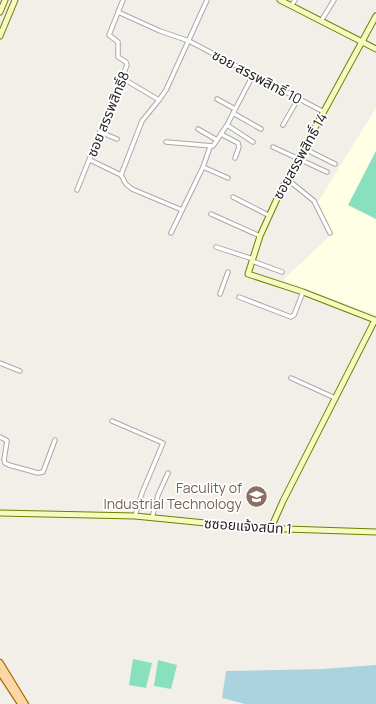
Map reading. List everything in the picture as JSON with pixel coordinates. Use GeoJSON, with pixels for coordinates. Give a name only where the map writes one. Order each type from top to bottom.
{"type":"FeatureCollection","features":[{"type":"Feature","properties":{"kind":"main road"},"geometry":{"type":"LineString","coordinates":[[0,663],[25,704]]}},
{"type":"Feature","properties":{"kind":"main road"},"geometry":{"type":"LineString","coordinates":[[0,672],[21,704]]}},
{"type":"Feature","properties":{"kind":"street"},"geometry":{"type":"LineString","coordinates":[[0,12],[5,0]]}},
{"type":"Feature","properties":{"kind":"street"},"geometry":{"type":"LineString","coordinates":[[0,36],[15,0]]}},
{"type":"Feature","properties":{"kind":"street","name":"ซอย สรรพสิทธิ์8"},"geometry":{"type":"LineString","coordinates":[[78,190],[128,65],[118,57],[118,42],[109,35],[123,0]]}},
{"type":"Feature","properties":{"kind":"street"},"geometry":{"type":"LineString","coordinates":[[121,175],[142,121],[159,100],[175,72],[207,0]]}},
{"type":"Feature","properties":{"kind":"street"},"geometry":{"type":"LineString","coordinates":[[280,0],[376,49]]}},
{"type":"Feature","properties":{"kind":"street"},"geometry":{"type":"LineString","coordinates":[[291,6],[295,0]]}},
{"type":"Feature","properties":{"kind":"street"},"geometry":{"type":"LineString","coordinates":[[320,20],[334,0]]}},
{"type":"Feature","properties":{"kind":"street","name":"ซอย สรรพสิทธิ์ 10"},"geometry":{"type":"LineString","coordinates":[[118,12],[189,41],[324,112]]}},
{"type":"Feature","properties":{"kind":"street","name":"ซอยสรรพสิทธิ์ 14"},"geometry":{"type":"LineString","coordinates":[[303,292],[248,274],[268,216],[303,148],[376,16]]}},
{"type":"Feature","properties":{"kind":"street"},"geometry":{"type":"LineString","coordinates":[[171,233],[203,167],[210,147],[213,146],[227,125],[253,75]]}},
{"type":"Feature","properties":{"kind":"street"},"geometry":{"type":"LineString","coordinates":[[122,78],[159,100]]}},
{"type":"Feature","properties":{"kind":"street"},"geometry":{"type":"LineString","coordinates":[[283,124],[298,98]]}},
{"type":"Feature","properties":{"kind":"street"},"geometry":{"type":"LineString","coordinates":[[217,99],[261,129]]}},
{"type":"Feature","properties":{"kind":"street"},"geometry":{"type":"LineString","coordinates":[[227,125],[253,142]]}},
{"type":"Feature","properties":{"kind":"street"},"geometry":{"type":"LineString","coordinates":[[198,129],[217,140]]}},
{"type":"Feature","properties":{"kind":"street"},"geometry":{"type":"LineString","coordinates":[[100,132],[117,139]]}},
{"type":"Feature","properties":{"kind":"street"},"geometry":{"type":"LineString","coordinates":[[221,134],[238,144],[239,147],[235,158]]}},
{"type":"Feature","properties":{"kind":"street"},"geometry":{"type":"LineString","coordinates":[[166,142],[210,147]]}},
{"type":"Feature","properties":{"kind":"street"},"geometry":{"type":"LineString","coordinates":[[273,146],[327,172]]}},
{"type":"Feature","properties":{"kind":"street"},"geometry":{"type":"LineString","coordinates":[[303,148],[335,164]]}},
{"type":"Feature","properties":{"kind":"street"},"geometry":{"type":"LineString","coordinates":[[90,160],[121,175],[126,184],[132,188],[182,210]]}},
{"type":"Feature","properties":{"kind":"street"},"geometry":{"type":"LineString","coordinates":[[203,167],[228,178]]}},
{"type":"Feature","properties":{"kind":"street"},"geometry":{"type":"LineString","coordinates":[[287,179],[314,201],[330,233]]}},
{"type":"Feature","properties":{"kind":"street"},"geometry":{"type":"LineString","coordinates":[[233,197],[268,216]]}},
{"type":"Feature","properties":{"kind":"street"},"geometry":{"type":"LineString","coordinates":[[211,214],[260,236]]}},
{"type":"Feature","properties":{"kind":"street"},"geometry":{"type":"LineString","coordinates":[[216,247],[282,272]]}},
{"type":"Feature","properties":{"kind":"street"},"geometry":{"type":"LineString","coordinates":[[220,294],[228,272]]}},
{"type":"Feature","properties":{"kind":"street"},"geometry":{"type":"LineString","coordinates":[[239,297],[291,317],[294,315],[303,292],[375,320],[283,501],[271,528]]}},
{"type":"Feature","properties":{"kind":"street"},"geometry":{"type":"LineString","coordinates":[[0,363],[20,371]]}},
{"type":"Feature","properties":{"kind":"street"},"geometry":{"type":"LineString","coordinates":[[291,378],[336,398]]}},
{"type":"Feature","properties":{"kind":"street"},"geometry":{"type":"LineString","coordinates":[[112,421],[163,443],[142,493],[135,516]]}},
{"type":"Feature","properties":{"kind":"street"},"geometry":{"type":"LineString","coordinates":[[0,437],[7,441],[4,460],[5,463],[38,473],[44,472],[55,440]]}},
{"type":"Feature","properties":{"kind":"street"},"geometry":{"type":"LineString","coordinates":[[152,518],[158,495],[168,473]]}},
{"type":"Feature","properties":{"kind":"street","name":"ซซอยแจ้งสนิท 1"},"geometry":{"type":"LineString","coordinates":[[0,512],[135,516],[256,528],[375,532]]}},
{"type":"Feature","properties":{"kind":"shaded area"},"geometry":{"type":"Polygon","coordinates":[[[376,108],[376,315],[283,280],[332,234],[318,202],[376,108]]]}},
{"type":"Feature","properties":{"kind":"green space"},"geometry":{"type":"Polygon","coordinates":[[[376,151],[376,219],[348,205],[376,151]]]}},
{"type":"Feature","properties":{"kind":"green space"},"geometry":{"type":"Polygon","coordinates":[[[133,659],[152,663],[146,688],[129,685],[133,659]]]}},
{"type":"Feature","properties":{"kind":"green space"},"geometry":{"type":"Polygon","coordinates":[[[158,660],[177,665],[171,689],[154,686],[158,660]]]}},
{"type":"Feature","properties":{"kind":"water"},"geometry":{"type":"Polygon","coordinates":[[[376,665],[376,704],[245,704],[222,698],[226,671],[322,669],[376,665]]]}},
{"type":"Feature","properties":{"kind":"place","name":"Faculity of Industrial Technology"},"geometry":{"type":"Point","coordinates":[257,496]}}]}
